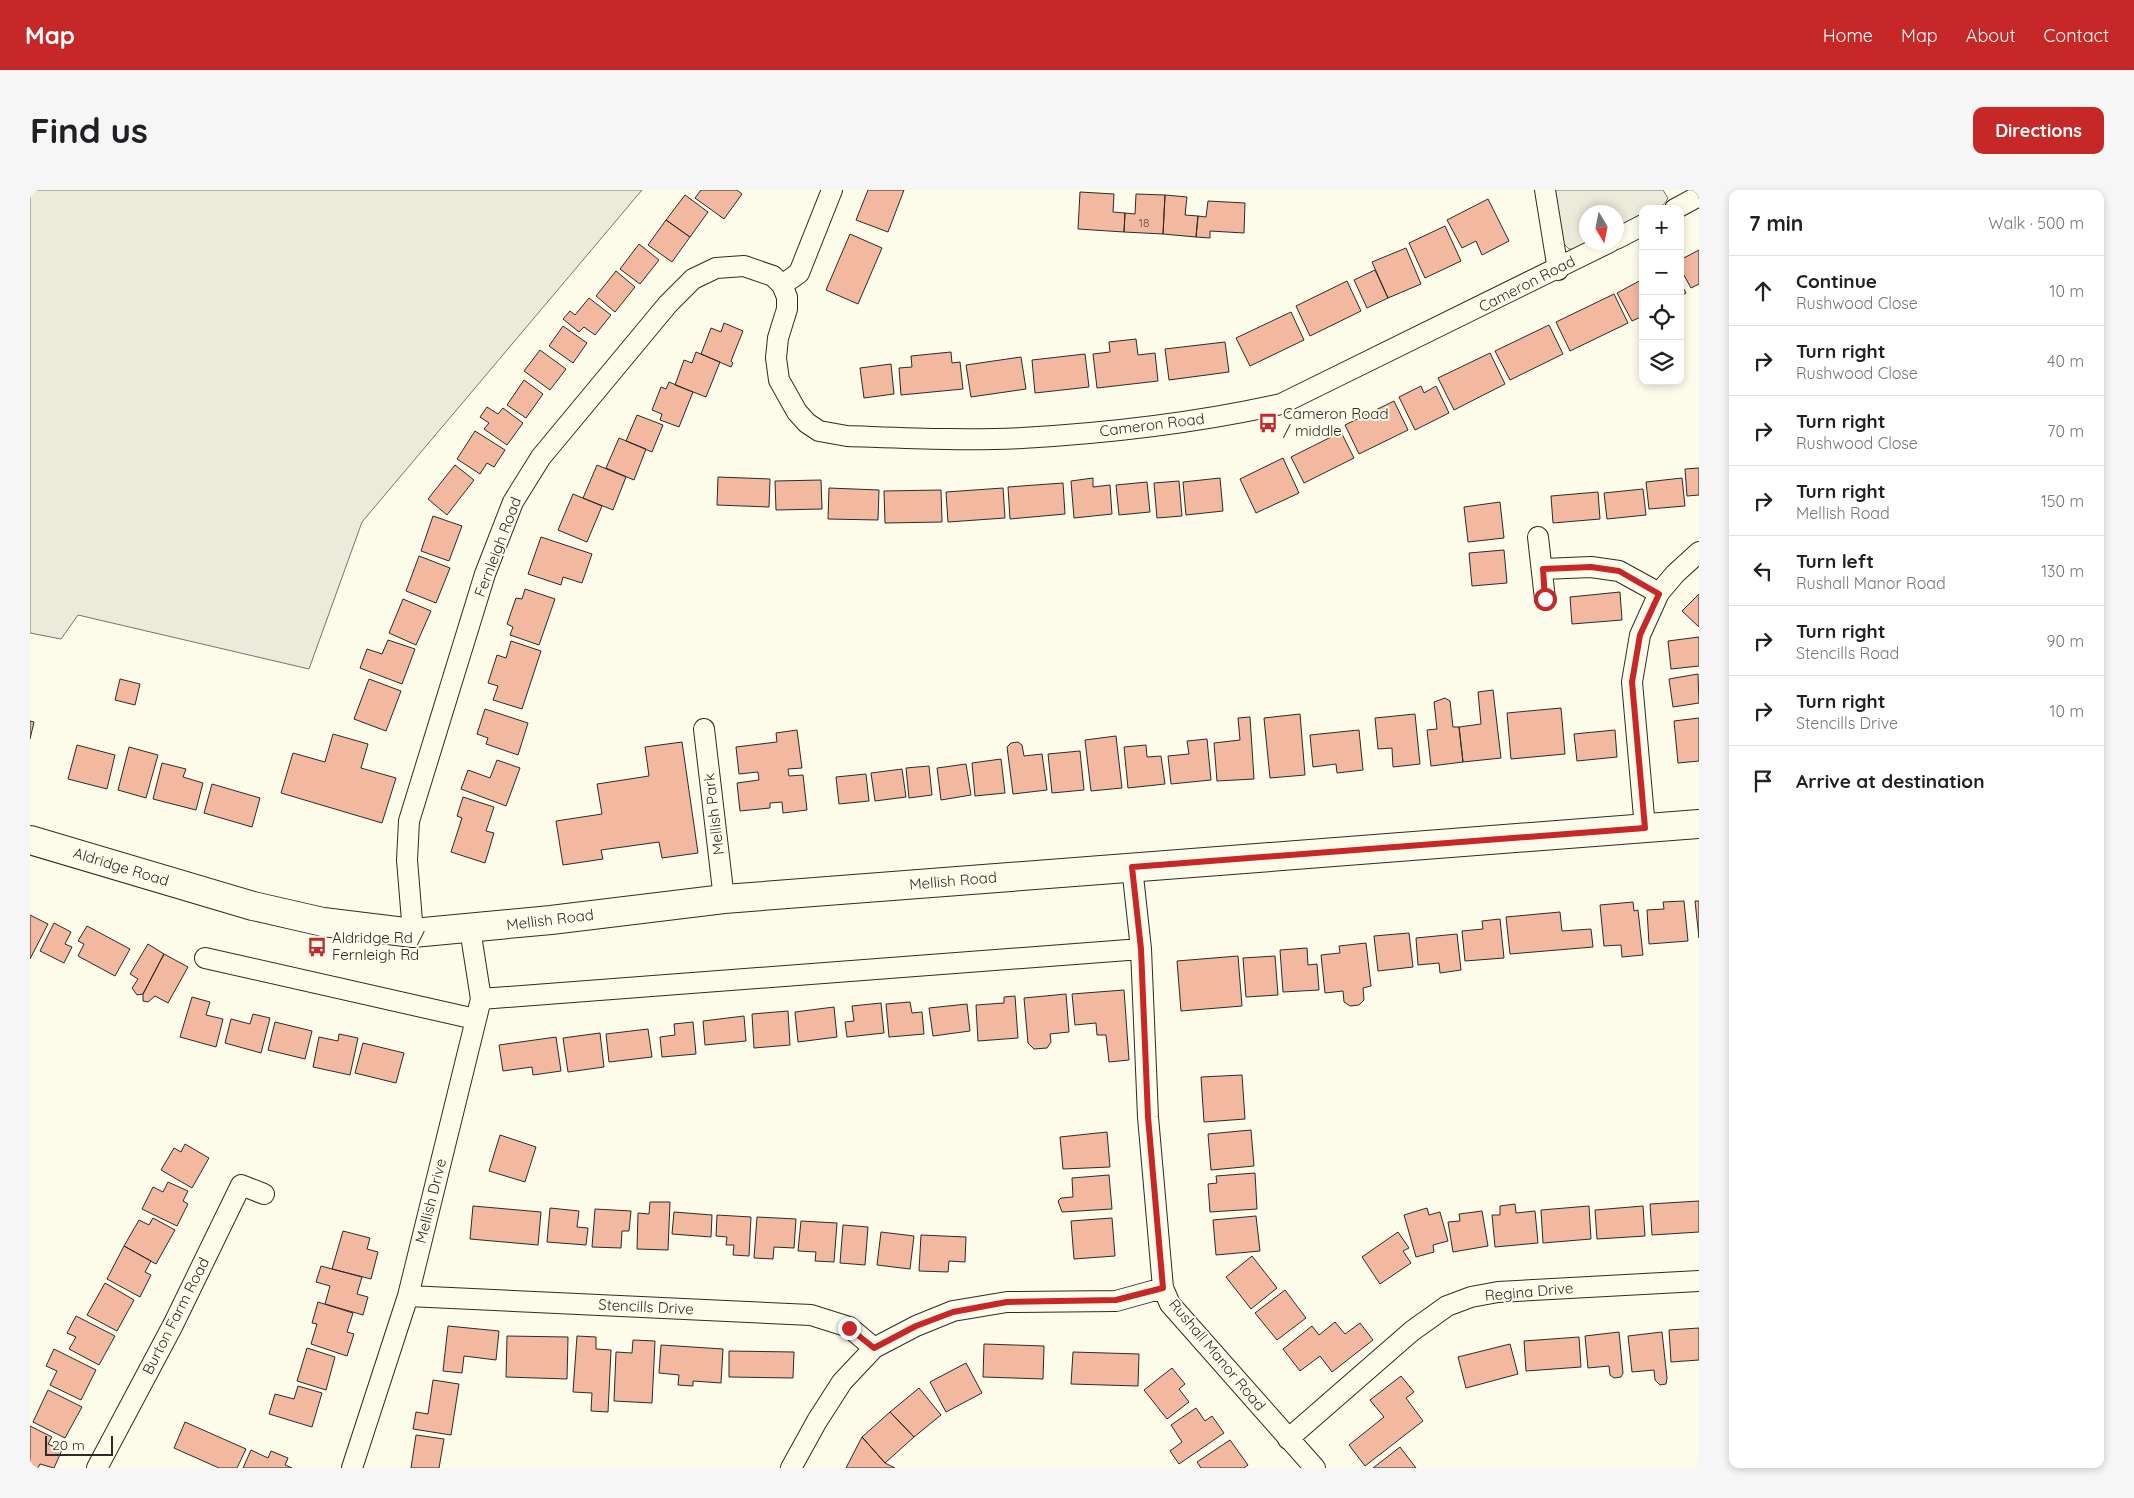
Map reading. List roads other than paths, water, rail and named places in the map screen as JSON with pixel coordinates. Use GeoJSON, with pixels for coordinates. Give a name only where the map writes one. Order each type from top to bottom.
{"type":"FeatureCollection","features":[{"type":"Feature","properties":{"kind":"main road","name":"Mellish Road"},"geometry":{"type":"LineString","coordinates":[[212,894],[323,922],[413,933],[470,929],[724,899],[1699,824]]}},
{"type":"Feature","properties":{"kind":"main road","name":"Aldridge Road"},"geometry":{"type":"LineString","coordinates":[[30,840],[212,894]]}},
{"type":"Feature","properties":{"kind":"street"},"geometry":{"type":"LineString","coordinates":[[782,285],[799,273],[832,190]]}},
{"type":"Feature","properties":{"kind":"street"},"geometry":{"type":"LineString","coordinates":[[1545,190],[1558,270]]}},
{"type":"Feature","properties":{"kind":"street"},"geometry":{"type":"LineString","coordinates":[[1684,190],[1699,196]]}},
{"type":"Feature","properties":{"kind":"street"},"geometry":{"type":"LineString","coordinates":[[1682,205],[1699,196]]}},
{"type":"Feature","properties":{"kind":"street"},"geometry":{"type":"LineString","coordinates":[[1624,235],[1639,228]]}},
{"type":"Feature","properties":{"kind":"street","name":"Cameron Road"},"geometry":{"type":"LineString","coordinates":[[782,285],[787,297],[787,309],[778,338],[776,358],[779,380],[797,412],[820,431],[847,436],[1020,438],[1126,430],[1224,416],[1281,404],[1558,270],[1595,250]]}},
{"type":"Feature","properties":{"kind":"street","name":"Fernleigh Road"},"geometry":{"type":"LineString","coordinates":[[413,933],[407,860],[409,821],[485,574],[513,502],[540,457],[668,304],[693,279],[716,268],[744,266],[774,276],[782,285]]}},
{"type":"Feature","properties":{"kind":"street"},"geometry":{"type":"LineString","coordinates":[[1538,537],[1545,599]]}},
{"type":"Feature","properties":{"kind":"street"},"geometry":{"type":"LineString","coordinates":[[1645,828],[1632,682],[1640,635],[1659,594],[1675,574],[1699,552]]}},
{"type":"Feature","properties":{"kind":"street"},"geometry":{"type":"LineString","coordinates":[[1543,569],[1591,567],[1619,571],[1659,594]]}},
{"type":"Feature","properties":{"kind":"street","name":"Mellish Park"},"geometry":{"type":"LineString","coordinates":[[704,729],[724,899]]}},
{"type":"Feature","properties":{"kind":"street","name":"Rushall Manor Road"},"geometry":{"type":"LineString","coordinates":[[1132,867],[1141,949],[1148,1117],[1163,1288],[1170,1304],[1288,1439],[1308,1466]]}},
{"type":"Feature","properties":{"kind":"street","name":"Mellish Drive"},"geometry":{"type":"LineString","coordinates":[[352,1468],[408,1296],[481,999],[470,929]]}},
{"type":"Feature","properties":{"kind":"street"},"geometry":{"type":"LineString","coordinates":[[481,999],[1141,949]]}},
{"type":"Feature","properties":{"kind":"street"},"geometry":{"type":"LineString","coordinates":[[206,958],[476,1019]]}},
{"type":"Feature","properties":{"kind":"street","name":"Burton Farm Road"},"geometry":{"type":"LineString","coordinates":[[102,1467],[241,1185],[264,1194]]}},
{"type":"Feature","properties":{"kind":"street","name":"Regina Drive"},"geometry":{"type":"LineString","coordinates":[[1288,1439],[1412,1331],[1447,1306],[1471,1297],[1498,1292],[1699,1281]]}},
{"type":"Feature","properties":{"kind":"street"},"geometry":{"type":"LineString","coordinates":[[791,1468],[816,1421],[842,1382],[874,1348],[916,1326],[953,1312],[1007,1302],[1116,1300],[1163,1288]]}},
{"type":"Feature","properties":{"kind":"street","name":"Stencills Drive"},"geometry":{"type":"LineString","coordinates":[[408,1296],[811,1314],[849,1328],[874,1348]]}},
{"type":"Feature","properties":{"kind":"place","name":"Cameron Road / middle"},"geometry":{"type":"Point","coordinates":[1268,423]}},
{"type":"Feature","properties":{"kind":"place","name":"Aldridge Rd / Fernleigh Rd"},"geometry":{"type":"Point","coordinates":[317,947]}}]}
